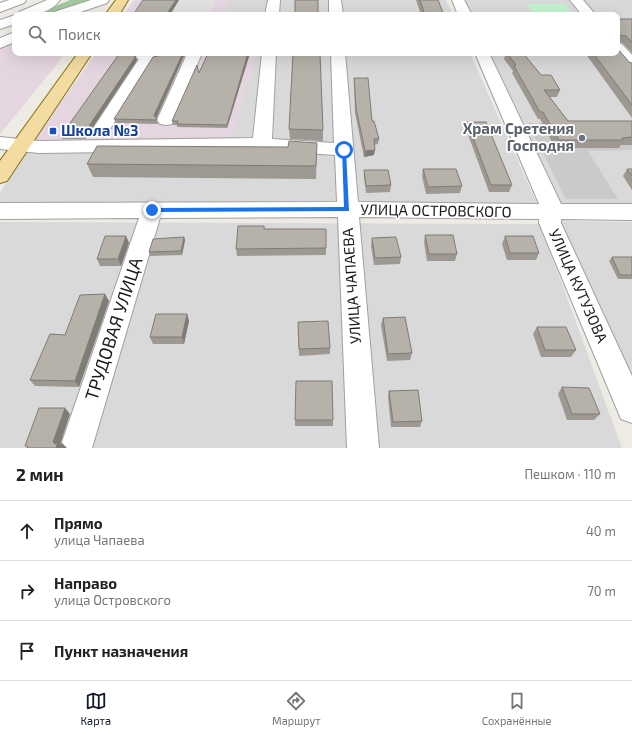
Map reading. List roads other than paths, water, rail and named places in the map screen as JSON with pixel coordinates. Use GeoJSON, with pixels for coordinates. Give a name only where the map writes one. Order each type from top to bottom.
{"type":"FeatureCollection","features":[{"type":"Feature","properties":{"kind":"main road"},"geometry":{"type":"LineString","coordinates":[[114,12],[122,0]]}},
{"type":"Feature","properties":{"kind":"main road"},"geometry":{"type":"LineString","coordinates":[[0,176],[83,56]]}},
{"type":"Feature","properties":{"kind":"street"},"geometry":{"type":"LineString","coordinates":[[0,8],[20,0]]}},
{"type":"Feature","properties":{"kind":"street"},"geometry":{"type":"LineString","coordinates":[[32,12],[49,5],[54,0]]}},
{"type":"Feature","properties":{"kind":"street"},"geometry":{"type":"LineString","coordinates":[[68,12],[103,0]]}},
{"type":"Feature","properties":{"kind":"street"},"geometry":{"type":"LineString","coordinates":[[272,12],[274,0]]}},
{"type":"Feature","properties":{"kind":"street"},"geometry":{"type":"LineString","coordinates":[[335,0],[336,12]]}},
{"type":"Feature","properties":{"kind":"street"},"geometry":{"type":"LineString","coordinates":[[458,0],[464,12]]}},
{"type":"Feature","properties":{"kind":"street"},"geometry":{"type":"LineString","coordinates":[[576,0],[586,12]]}},
{"type":"Feature","properties":{"kind":"street"},"geometry":{"type":"LineString","coordinates":[[0,25],[12,20]]}},
{"type":"Feature","properties":{"kind":"street"},"geometry":{"type":"LineString","coordinates":[[0,44],[12,38]]}},
{"type":"Feature","properties":{"kind":"street"},"geometry":{"type":"LineString","coordinates":[[620,47],[632,47]]}},
{"type":"Feature","properties":{"kind":"street"},"geometry":{"type":"LineString","coordinates":[[620,51],[632,65]]}},
{"type":"Feature","properties":{"kind":"street"},"geometry":{"type":"LineString","coordinates":[[103,127],[140,56]]}},
{"type":"Feature","properties":{"kind":"street"},"geometry":{"type":"LineString","coordinates":[[166,120],[194,56]]}},
{"type":"Feature","properties":{"kind":"street"},"geometry":{"type":"LineString","coordinates":[[262,144],[269,56]]}},
{"type":"Feature","properties":{"kind":"street","name":"УЛИЦА ЧАПАЕВА"},"geometry":{"type":"LineString","coordinates":[[338,56],[363,448]]}},
{"type":"Feature","properties":{"kind":"street","name":"УЛИЦА КУТУЗОВА"},"geometry":{"type":"LineString","coordinates":[[483,56],[550,203],[550,223],[632,409]]}},
{"type":"Feature","properties":{"kind":"street"},"geometry":{"type":"LineString","coordinates":[[0,143],[39,147],[262,144],[344,150]]}},
{"type":"Feature","properties":{"kind":"street","name":"УЛИЦА ОСТРОВСКОГО"},"geometry":{"type":"LineString","coordinates":[[0,211],[347,209],[632,212]]}},
{"type":"Feature","properties":{"kind":"street","name":"ТРУДОВАЯ УЛИЦА"},"geometry":{"type":"LineString","coordinates":[[76,448],[152,210]]}},
{"type":"Feature","properties":{"kind":"place","name":"Школа №3"},"geometry":{"type":"Point","coordinates":[53,131]}},
{"type":"Feature","properties":{"kind":"place","name":"Храм Сретения Господня"},"geometry":{"type":"Point","coordinates":[582,138]}}]}
